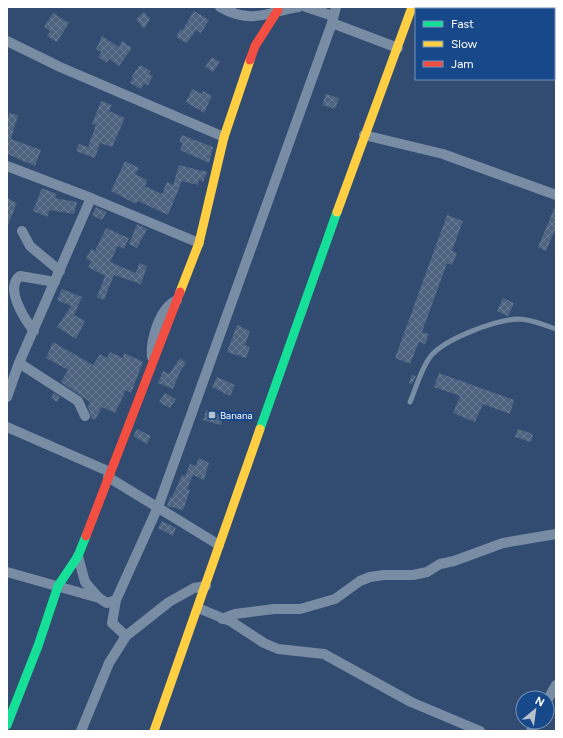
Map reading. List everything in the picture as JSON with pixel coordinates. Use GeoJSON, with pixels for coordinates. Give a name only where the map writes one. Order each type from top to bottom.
{"type":"FeatureCollection","features":[{"type":"Feature","properties":{"kind":"main road"},"geometry":{"type":"LineString","coordinates":[[154,731],[364,135],[398,48],[412,7]]}},
{"type":"Feature","properties":{"kind":"main road"},"geometry":{"type":"LineString","coordinates":[[177,299],[199,243],[224,137],[255,46],[278,10]]}},
{"type":"Feature","properties":{"kind":"main road"},"geometry":{"type":"LineString","coordinates":[[7,725],[38,646],[58,586],[78,556],[152,363]]}},
{"type":"Feature","properties":{"kind":"street"},"geometry":{"type":"LineString","coordinates":[[220,7],[239,16],[255,18],[278,10],[299,7]]}},
{"type":"Feature","properties":{"kind":"street"},"geometry":{"type":"LineString","coordinates":[[306,7],[334,15],[398,48]]}},
{"type":"Feature","properties":{"kind":"street"},"geometry":{"type":"LineString","coordinates":[[126,636],[112,623],[116,600],[158,507],[334,15]]}},
{"type":"Feature","properties":{"kind":"street"},"geometry":{"type":"LineString","coordinates":[[7,41],[75,73],[224,137]]}},
{"type":"Feature","properties":{"kind":"street"},"geometry":{"type":"LineString","coordinates":[[364,135],[443,154],[556,195]]}},
{"type":"Feature","properties":{"kind":"street"},"geometry":{"type":"LineString","coordinates":[[7,166],[92,198],[199,243]]}},
{"type":"Feature","properties":{"kind":"street"},"geometry":{"type":"LineString","coordinates":[[7,397],[19,363],[92,198]]}},
{"type":"Feature","properties":{"kind":"street"},"geometry":{"type":"LineString","coordinates":[[22,231],[30,246],[60,271]]}},
{"type":"Feature","properties":{"kind":"street"},"geometry":{"type":"LineString","coordinates":[[34,331],[15,297],[17,279],[20,276],[55,282]]}},
{"type":"Feature","properties":{"kind":"street"},"geometry":{"type":"LineString","coordinates":[[152,363],[152,346],[158,324],[170,302],[177,299]]}},
{"type":"Feature","properties":{"kind":"street"},"geometry":{"type":"LineString","coordinates":[[19,363],[78,401],[85,416]]}},
{"type":"Feature","properties":{"kind":"street"},"geometry":{"type":"LineString","coordinates":[[7,427],[109,475],[219,545]]}},
{"type":"Feature","properties":{"kind":"street"},"geometry":{"type":"LineString","coordinates":[[222,619],[235,614],[274,609],[300,609],[335,599],[360,581],[370,577],[384,575],[413,575],[427,572],[440,564],[454,561],[503,544],[556,534]]}},
{"type":"Feature","properties":{"kind":"street"},"geometry":{"type":"LineString","coordinates":[[78,556],[85,582],[99,598]]}},
{"type":"Feature","properties":{"kind":"street"},"geometry":{"type":"LineString","coordinates":[[7,572],[99,598],[107,603],[116,600]]}},
{"type":"Feature","properties":{"kind":"street"},"geometry":{"type":"LineString","coordinates":[[81,731],[109,663],[126,636],[169,602],[194,588],[206,586]]}},
{"type":"Feature","properties":{"kind":"street"},"geometry":{"type":"LineString","coordinates":[[198,608],[232,622],[264,643],[278,649],[324,654],[411,702],[480,731]]}},
{"type":"Feature","properties":{"kind":"lane"},"geometry":{"type":"LineString","coordinates":[[410,402],[429,358],[438,348],[449,342],[490,325],[513,320],[530,320],[556,329]]}},
{"type":"Feature","properties":{"kind":"building"},"geometry":{"type":"Polygon","coordinates":[[[194,11],[209,20],[201,33],[196,30],[187,43],[176,37],[180,29],[182,31],[194,11]]]}},
{"type":"Feature","properties":{"kind":"building"},"geometry":{"type":"Polygon","coordinates":[[[144,12],[150,19],[144,29],[136,19],[144,12]]]}},
{"type":"Feature","properties":{"kind":"building"},"geometry":{"type":"Polygon","coordinates":[[[53,13],[69,23],[57,42],[47,36],[50,31],[44,27],[53,13]]]}},
{"type":"Feature","properties":{"kind":"building"},"geometry":{"type":"Polygon","coordinates":[[[102,36],[119,47],[122,41],[132,48],[119,66],[109,59],[107,63],[98,57],[101,52],[96,49],[102,36]]]}},
{"type":"Feature","properties":{"kind":"building"},"geometry":{"type":"Polygon","coordinates":[[[212,57],[220,62],[213,72],[205,67],[212,57]]]}},
{"type":"Feature","properties":{"kind":"building"},"geometry":{"type":"Polygon","coordinates":[[[140,65],[151,71],[149,74],[153,76],[148,85],[144,84],[141,89],[130,83],[133,77],[132,76],[140,65]]]}},
{"type":"Feature","properties":{"kind":"building"},"geometry":{"type":"Polygon","coordinates":[[[192,89],[202,94],[203,91],[212,96],[204,113],[186,102],[192,89]]]}},
{"type":"Feature","properties":{"kind":"building"},"geometry":{"type":"Polygon","coordinates":[[[326,94],[339,98],[335,109],[322,105],[326,94]]]}},
{"type":"Feature","properties":{"kind":"building"},"geometry":{"type":"Polygon","coordinates":[[[101,101],[112,105],[109,111],[125,118],[112,147],[100,143],[95,158],[76,151],[79,144],[88,147],[96,125],[92,124],[101,101]]]}},
{"type":"Feature","properties":{"kind":"building"},"geometry":{"type":"Polygon","coordinates":[[[9,113],[18,115],[11,139],[41,150],[35,166],[7,154],[7,121],[9,113]]]}},
{"type":"Feature","properties":{"kind":"building"},"geometry":{"type":"Polygon","coordinates":[[[182,135],[213,147],[209,163],[180,150],[183,143],[179,142],[182,135]]]}},
{"type":"Feature","properties":{"kind":"building"},"geometry":{"type":"Polygon","coordinates":[[[125,161],[139,168],[135,174],[147,180],[145,186],[162,194],[167,182],[173,185],[179,165],[207,172],[203,182],[199,180],[198,185],[182,181],[168,215],[138,201],[136,204],[111,191],[125,161]]]}},
{"type":"Feature","properties":{"kind":"building"},"geometry":{"type":"Polygon","coordinates":[[[42,188],[57,194],[55,198],[77,202],[74,214],[50,210],[47,217],[33,211],[42,188]]]}},
{"type":"Feature","properties":{"kind":"building"},"geometry":{"type":"Polygon","coordinates":[[[7,198],[17,203],[7,227],[7,198]]]}},
{"type":"Feature","properties":{"kind":"building"},"geometry":{"type":"Polygon","coordinates":[[[556,204],[556,228],[546,251],[538,247],[556,204]]]}},
{"type":"Feature","properties":{"kind":"building"},"geometry":{"type":"Polygon","coordinates":[[[96,207],[107,212],[102,220],[92,215],[96,207]]]}},
{"type":"Feature","properties":{"kind":"building"},"geometry":{"type":"Polygon","coordinates":[[[447,215],[463,221],[452,251],[457,253],[452,265],[447,263],[422,332],[429,334],[425,344],[419,342],[410,364],[395,358],[447,215]]]}},
{"type":"Feature","properties":{"kind":"building"},"geometry":{"type":"Polygon","coordinates":[[[137,224],[147,229],[137,248],[129,244],[137,224]]]}},
{"type":"Feature","properties":{"kind":"building"},"geometry":{"type":"Polygon","coordinates":[[[106,228],[129,238],[124,249],[118,246],[110,262],[136,273],[139,263],[147,266],[141,284],[114,275],[104,300],[97,297],[105,276],[88,267],[91,261],[86,259],[91,249],[95,251],[106,228]]]}},
{"type":"Feature","properties":{"kind":"building"},"geometry":{"type":"Polygon","coordinates":[[[62,289],[82,297],[74,315],[85,321],[76,339],[57,327],[71,306],[57,300],[62,289]]]}},
{"type":"Feature","properties":{"kind":"building"},"geometry":{"type":"Polygon","coordinates":[[[503,298],[514,303],[508,316],[497,311],[503,298]]]}},
{"type":"Feature","properties":{"kind":"building"},"geometry":{"type":"Polygon","coordinates":[[[237,325],[250,331],[245,345],[250,347],[246,358],[227,352],[237,325]]]}},
{"type":"Feature","properties":{"kind":"building"},"geometry":{"type":"Polygon","coordinates":[[[53,342],[93,365],[100,354],[107,358],[110,352],[123,358],[124,353],[143,362],[131,393],[126,390],[115,413],[102,407],[95,420],[91,418],[88,406],[90,402],[61,382],[68,370],[46,358],[53,342]]]}},
{"type":"Feature","properties":{"kind":"building"},"geometry":{"type":"Polygon","coordinates":[[[180,358],[186,363],[180,372],[173,389],[158,383],[163,371],[169,374],[180,358]]]}},
{"type":"Feature","properties":{"kind":"building"},"geometry":{"type":"Polygon","coordinates":[[[439,373],[514,400],[510,414],[483,404],[475,422],[453,413],[460,396],[434,387],[439,373]]]}},
{"type":"Feature","properties":{"kind":"building"},"geometry":{"type":"Polygon","coordinates":[[[412,375],[416,376],[412,384],[409,383],[412,375]]]}},
{"type":"Feature","properties":{"kind":"building"},"geometry":{"type":"Polygon","coordinates":[[[217,377],[235,385],[230,396],[212,387],[217,377]]]}},
{"type":"Feature","properties":{"kind":"building"},"geometry":{"type":"Polygon","coordinates":[[[54,393],[60,397],[57,402],[51,398],[54,393]]]}},
{"type":"Feature","properties":{"kind":"building"},"geometry":{"type":"Polygon","coordinates":[[[165,393],[176,399],[170,408],[159,402],[165,393]]]}},
{"type":"Feature","properties":{"kind":"building"},"geometry":{"type":"Polygon","coordinates":[[[206,410],[223,416],[221,425],[203,420],[206,410]]]}},
{"type":"Feature","properties":{"kind":"building"},"geometry":{"type":"Polygon","coordinates":[[[137,429],[151,436],[147,444],[133,436],[137,429]]]}},
{"type":"Feature","properties":{"kind":"building"},"geometry":{"type":"Polygon","coordinates":[[[518,429],[533,434],[531,442],[515,437],[518,429]]]}},
{"type":"Feature","properties":{"kind":"building"},"geometry":{"type":"Polygon","coordinates":[[[199,458],[209,463],[204,480],[193,475],[187,489],[190,490],[183,510],[167,506],[170,497],[172,497],[182,475],[185,476],[190,464],[195,466],[199,458]]]}},
{"type":"Feature","properties":{"kind":"building"},"geometry":{"type":"Polygon","coordinates":[[[162,521],[176,528],[173,536],[158,528],[162,521]]]}},
{"type":"Feature","properties":{"kind":"traffic: fast"},"geometry":{"type":"LineString","coordinates":[[260,429],[337,212]]}},
{"type":"Feature","properties":{"kind":"traffic: fast"},"geometry":{"type":"LineString","coordinates":[[7,725],[38,646],[58,586],[78,556],[86,536]]}},
{"type":"Feature","properties":{"kind":"traffic: slow"},"geometry":{"type":"LineString","coordinates":[[337,212],[412,7]]}},
{"type":"Feature","properties":{"kind":"traffic: slow"},"geometry":{"type":"LineString","coordinates":[[180,292],[199,243],[224,137],[250,60]]}},
{"type":"Feature","properties":{"kind":"traffic: slow"},"geometry":{"type":"LineString","coordinates":[[154,731],[260,429]]}},
{"type":"Feature","properties":{"kind":"traffic: jam"},"geometry":{"type":"LineString","coordinates":[[250,60],[255,46],[278,10]]}},
{"type":"Feature","properties":{"kind":"traffic: jam"},"geometry":{"type":"LineString","coordinates":[[86,536],[180,292]]}},
{"type":"Feature","properties":{"kind":"place","name":"Banana"},"geometry":{"type":"Point","coordinates":[212,415]}}]}
